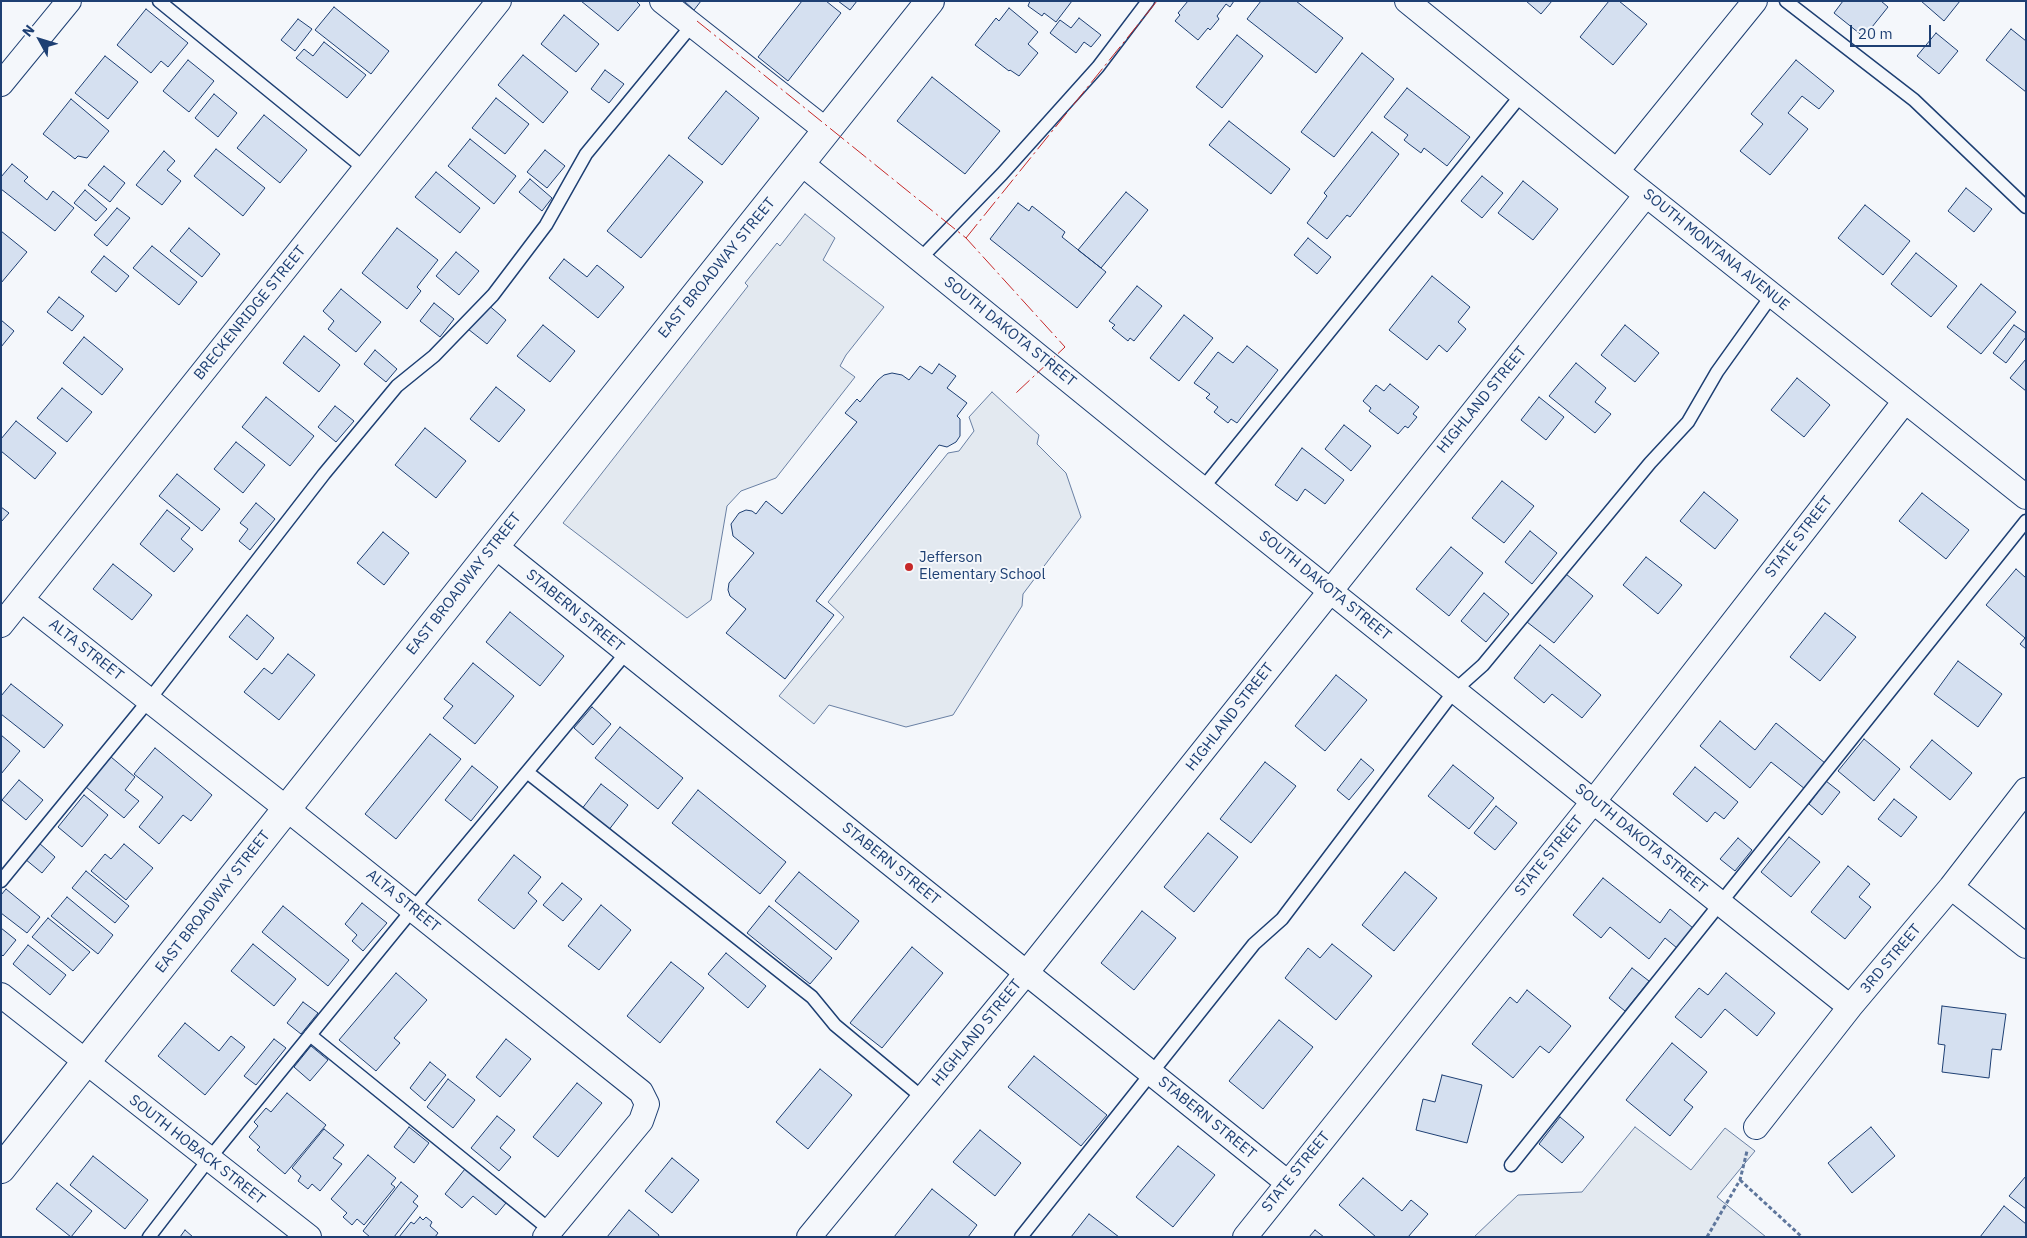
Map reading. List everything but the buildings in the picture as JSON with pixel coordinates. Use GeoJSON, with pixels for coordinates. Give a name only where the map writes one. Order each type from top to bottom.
{"type":"FeatureCollection","features":[{"type":"Feature","properties":{"kind":"street"},"geometry":{"type":"LineString","coordinates":[[1,84],[69,1]]}},
{"type":"Feature","properties":{"kind":"street","name":"BRECKENRIDGE STREET"},"geometry":{"type":"LineString","coordinates":[[1,625],[499,1]]}},
{"type":"Feature","properties":{"kind":"street"},"geometry":{"type":"LineString","coordinates":[[662,1],[827,131]]}},
{"type":"Feature","properties":{"kind":"street","name":"EAST BROADWAY STREET"},"geometry":{"type":"LineString","coordinates":[[1,1169],[494,546],[930,1]]}},
{"type":"Feature","properties":{"kind":"street","name":"SOUTH MONTANA AVENUE"},"geometry":{"type":"LineString","coordinates":[[1407,1],[1646,195],[2026,497]]}},
{"type":"Feature","properties":{"kind":"street"},"geometry":{"type":"LineString","coordinates":[[1617,171],[1755,1]]}},
{"type":"Feature","properties":{"kind":"street","name":"SOUTH DAKOTA STREET"},"geometry":{"type":"LineString","coordinates":[[801,164],[1202,489],[1850,1007]]}},
{"type":"Feature","properties":{"kind":"street","name":"HIGHLAND STREET"},"geometry":{"type":"LineString","coordinates":[[810,1237],[1026,973],[1646,195]]}},
{"type":"Feature","properties":{"kind":"street","name":"STATE STREET"},"geometry":{"type":"LineString","coordinates":[[1244,1237],[1593,802],[1905,401]]}},
{"type":"Feature","properties":{"kind":"street","name":"STABERN STREET"},"geometry":{"type":"LineString","coordinates":[[494,546],[1288,1183]]}},
{"type":"Feature","properties":{"kind":"street","name":"ALTA STREET"},"geometry":{"type":"LineString","coordinates":[[22,600],[412,908],[641,1092],[647,1104],[641,1121],[551,1234]]}},
{"type":"Feature","properties":{"kind":"street","name":"3RD STREET"},"geometry":{"type":"LineString","coordinates":[[1756,1127],[1850,1007],[1951,887],[2026,790]]}},
{"type":"Feature","properties":{"kind":"street"},"geometry":{"type":"LineString","coordinates":[[1951,887],[2026,946]]}},
{"type":"Feature","properties":{"kind":"street","name":"SOUTH HOBACK STREET"},"geometry":{"type":"LineString","coordinates":[[1,995],[308,1237]]}},
{"type":"Feature","properties":{"kind":"lane"},"geometry":{"type":"LineString","coordinates":[[159,1],[365,169]]}},
{"type":"Feature","properties":{"kind":"lane"},"geometry":{"type":"LineString","coordinates":[[920,259],[1002,174],[1098,67],[1148,1]]}},
{"type":"Feature","properties":{"kind":"lane"},"geometry":{"type":"LineString","coordinates":[[1786,1],[1914,100],[2026,207]]}},
{"type":"Feature","properties":{"kind":"lane"},"geometry":{"type":"LineString","coordinates":[[1,881],[149,700],[324,474],[397,386],[434,356],[493,294],[546,225],[586,154],[692,25]]}},
{"type":"Feature","properties":{"kind":"lane"},"geometry":{"type":"LineString","coordinates":[[1202,489],[1522,94]]}},
{"type":"Feature","properties":{"kind":"lane"},"geometry":{"type":"LineString","coordinates":[[1021,1237],[1254,944],[1282,919],[1455,690],[1483,665],[1650,464],[1688,422],[1717,372],[1772,295]]}},
{"type":"Feature","properties":{"kind":"lane"},"geometry":{"type":"LineString","coordinates":[[1511,1165],[2026,522]]}},
{"type":"Feature","properties":{"kind":"lane"},"geometry":{"type":"LineString","coordinates":[[149,1237],[209,1159],[412,908],[626,653]]}},
{"type":"Feature","properties":{"kind":"lane"},"geometry":{"type":"LineString","coordinates":[[527,772],[812,997],[835,1025],[924,1098]]}},
{"type":"Feature","properties":{"kind":"lane"},"geometry":{"type":"LineString","coordinates":[[310,1035],[551,1234]]}},
{"type":"Feature","properties":{"kind":"path"},"geometry":{"type":"LineString","coordinates":[[1707,1237],[1740,1180],[1756,1127]]}},
{"type":"Feature","properties":{"kind":"path"},"geometry":{"type":"LineString","coordinates":[[1740,1180],[1802,1237]]}},
{"type":"Feature","properties":{"kind":"shaded area"},"geometry":{"type":"Polygon","coordinates":[[[805,214],[835,238],[823,260],[884,307],[846,355],[840,366],[855,377],[776,478],[741,491],[727,506],[711,600],[687,618],[563,523],[748,286],[745,283],[777,243],[780,246],[805,214]]]}},
{"type":"Feature","properties":{"kind":"shaded area"},"geometry":{"type":"Polygon","coordinates":[[[992,392],[1039,435],[1037,444],[1066,473],[1081,517],[1023,594],[1022,606],[953,715],[906,727],[829,705],[814,724],[779,696],[844,617],[828,602],[948,453],[959,451],[974,431],[969,417],[992,392]]]}},
{"type":"Feature","properties":{"kind":"shaded area"},"geometry":{"type":"Polygon","coordinates":[[[1635,1127],[1691,1170],[1725,1128],[1755,1151],[1717,1197],[1766,1237],[1474,1237],[1518,1195],[1582,1192],[1635,1127]]]}},
{"type":"Feature","properties":{"kind":"power"},"geometry":{"type":"LineString","coordinates":[[966,238],[1157,1]]}},
{"type":"Feature","properties":{"kind":"power"},"geometry":{"type":"LineString","coordinates":[[697,21],[966,238],[1065,347],[1016,393]]}},
{"type":"Feature","properties":{"kind":"place","name":"Jefferson Elementary School"},"geometry":{"type":"Point","coordinates":[909,567]}}]}
